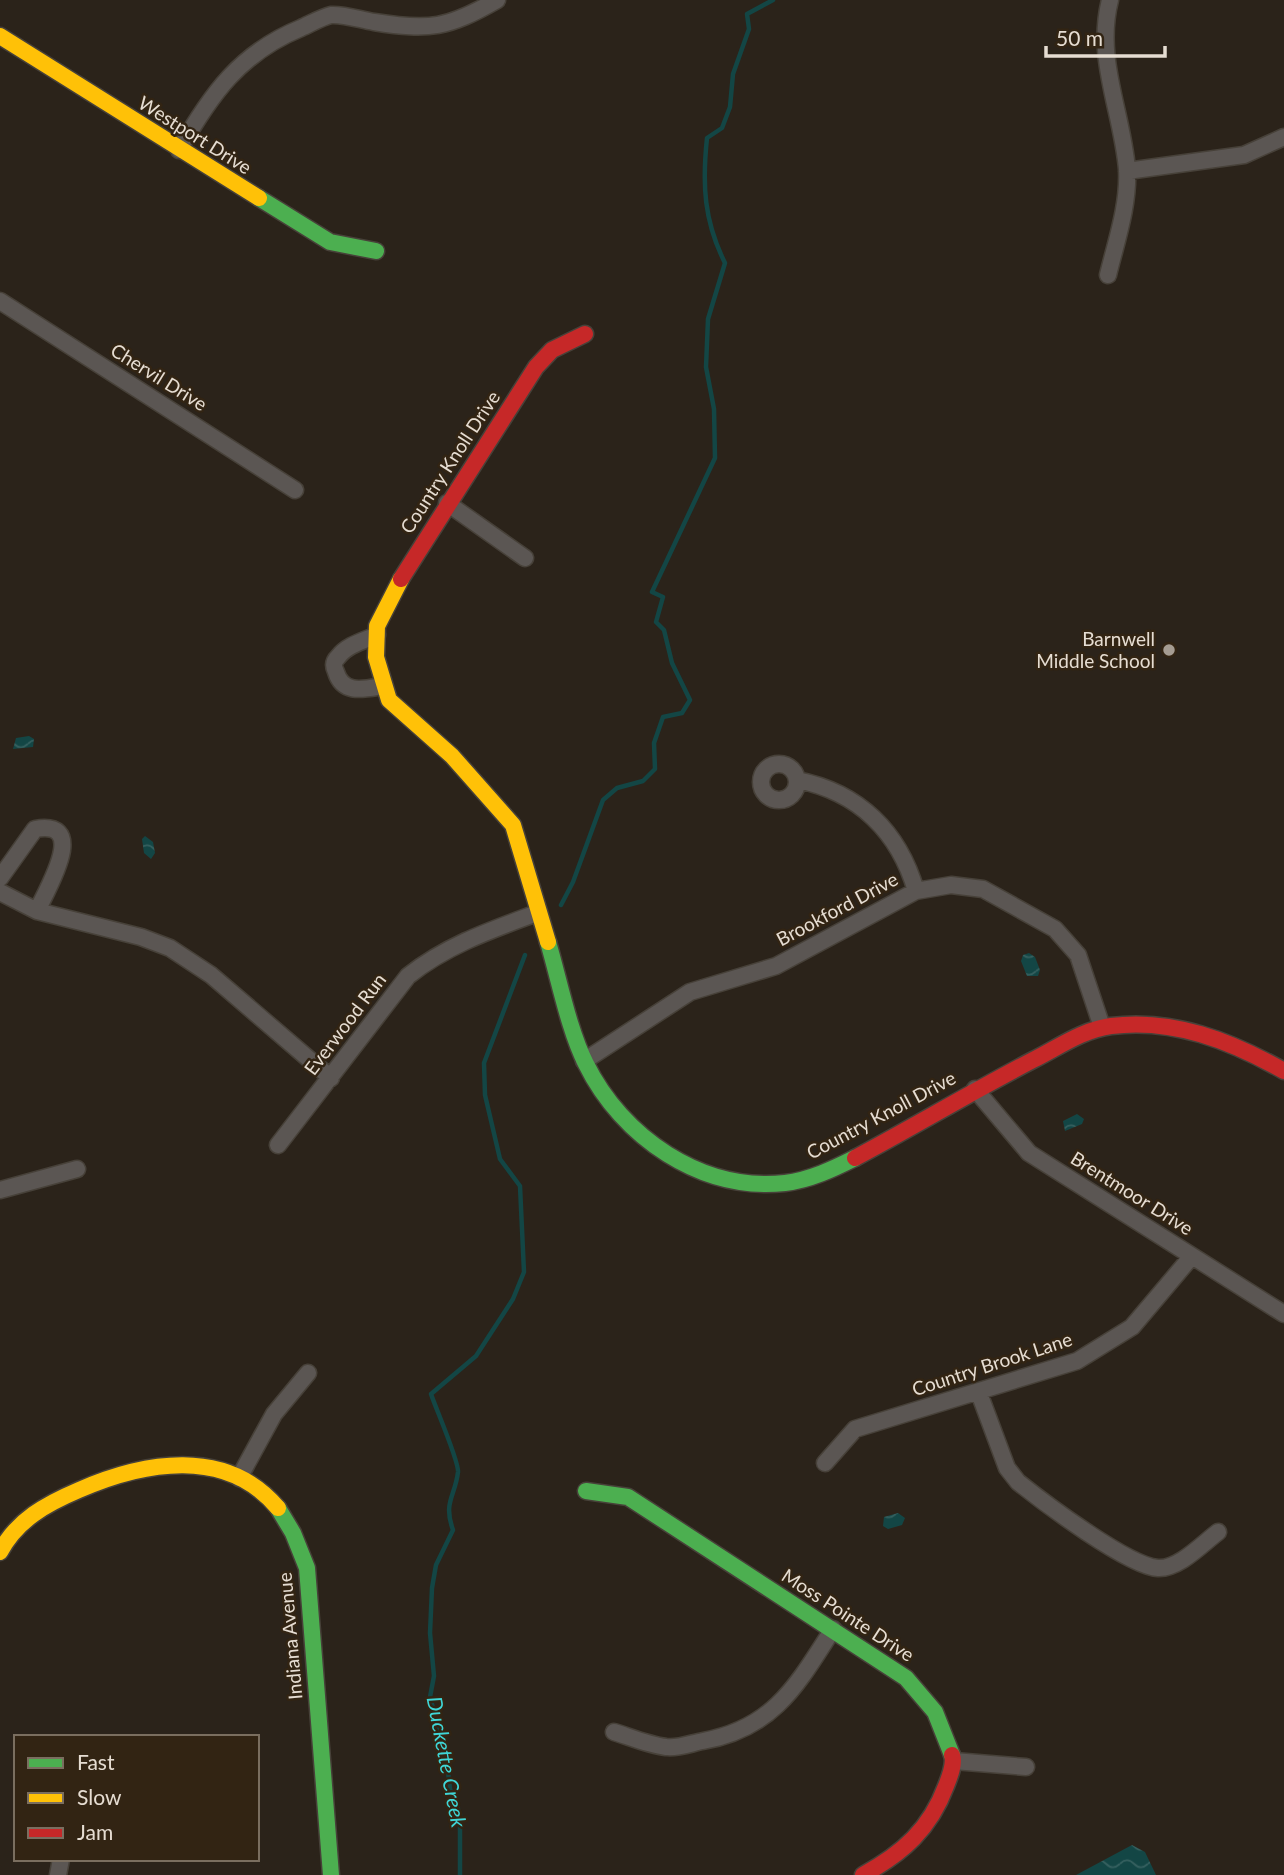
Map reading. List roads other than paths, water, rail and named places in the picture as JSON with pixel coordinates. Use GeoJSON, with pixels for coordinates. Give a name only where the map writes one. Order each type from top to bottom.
{"type":"FeatureCollection","features":[{"type":"Feature","properties":{"kind":"street"},"geometry":{"type":"LineString","coordinates":[[179,150],[201,112],[253,52],[330,8],[400,26],[442,27],[497,0]]}},
{"type":"Feature","properties":{"kind":"street"},"geometry":{"type":"LineString","coordinates":[[1108,275],[1123,214],[1127,170],[1103,47],[1104,21],[1110,0]]}},
{"type":"Feature","properties":{"kind":"street","name":"Westport Drive"},"geometry":{"type":"LineString","coordinates":[[0,36],[330,242],[376,251]]}},
{"type":"Feature","properties":{"kind":"street"},"geometry":{"type":"LineString","coordinates":[[1127,170],[1244,155],[1284,137]]}},
{"type":"Feature","properties":{"kind":"street","name":"Chervil Drive"},"geometry":{"type":"LineString","coordinates":[[0,301],[295,490]]}},
{"type":"Feature","properties":{"kind":"street","name":"Country Knoll Drive"},"geometry":{"type":"LineString","coordinates":[[585,334],[552,350],[536,367],[447,503],[389,597],[377,626],[376,657],[389,700],[452,756],[485,790],[513,825],[583,1061],[599,1094],[646,1140],[699,1172],[740,1181],[785,1183],[816,1175],[1084,1032],[1102,1027],[1123,1024],[1181,1028],[1252,1052],[1284,1072]]}},
{"type":"Feature","properties":{"kind":"street"},"geometry":{"type":"LineString","coordinates":[[447,503],[525,558]]}},
{"type":"Feature","properties":{"kind":"street"},"geometry":{"type":"LineString","coordinates":[[377,635],[340,654],[334,661],[334,670],[341,683],[354,691],[383,687]]}},
{"type":"Feature","properties":{"kind":"street"},"geometry":{"type":"LineString","coordinates":[[797,780],[825,786],[862,808],[893,839],[907,861],[916,891]]}},
{"type":"Feature","properties":{"kind":"street"},"geometry":{"type":"LineString","coordinates":[[0,878],[35,829],[46,827],[58,831],[62,837],[62,852],[37,911]]}},
{"type":"Feature","properties":{"kind":"street","name":"Brookford Drive"},"geometry":{"type":"LineString","coordinates":[[583,1061],[690,992],[776,965],[916,891],[951,885],[983,889],[1055,929],[1078,955],[1102,1027]]}},
{"type":"Feature","properties":{"kind":"street"},"geometry":{"type":"LineString","coordinates":[[0,892],[37,911],[141,937],[170,948],[211,975],[331,1078]]}},
{"type":"Feature","properties":{"kind":"street","name":"Everwood Run"},"geometry":{"type":"LineString","coordinates":[[278,1146],[408,976],[427,961],[474,936],[537,913]]}},
{"type":"Feature","properties":{"kind":"street","name":"Brentmoor Drive"},"geometry":{"type":"LineString","coordinates":[[975,1089],[1029,1153],[1284,1314]]}},
{"type":"Feature","properties":{"kind":"street"},"geometry":{"type":"LineString","coordinates":[[0,1190],[77,1169]]}},
{"type":"Feature","properties":{"kind":"street","name":"Country Brook Lane"},"geometry":{"type":"LineString","coordinates":[[825,1464],[855,1429],[1077,1361],[1132,1327],[1192,1256]]}},
{"type":"Feature","properties":{"kind":"street"},"geometry":{"type":"LineString","coordinates":[[239,1478],[274,1414],[308,1373]]}},
{"type":"Feature","properties":{"kind":"street"},"geometry":{"type":"LineString","coordinates":[[979,1393],[1007,1468],[1018,1482],[1129,1557],[1158,1568],[1179,1561],[1218,1532]]}},
{"type":"Feature","properties":{"kind":"street","name":"Indiana Avenue"},"geometry":{"type":"LineString","coordinates":[[0,1552],[6,1525],[66,1494],[118,1475],[174,1464],[213,1468],[239,1478],[272,1501],[294,1532],[307,1568],[331,1875]]}},
{"type":"Feature","properties":{"kind":"street","name":"Moss Pointe Drive"},"geometry":{"type":"LineString","coordinates":[[586,1491],[628,1497],[906,1678],[935,1712],[954,1761]]}},
{"type":"Feature","properties":{"kind":"street"},"geometry":{"type":"LineString","coordinates":[[614,1732],[667,1748],[721,1738],[745,1728],[775,1710],[793,1692],[833,1629]]}},
{"type":"Feature","properties":{"kind":"street"},"geometry":{"type":"LineString","coordinates":[[863,1875],[906,1851],[924,1833],[954,1761],[1026,1767]]}},
{"type":"Feature","properties":{"kind":"water"},"geometry":{"type":"Polygon","coordinates":[[[29,736],[34,739],[33,747],[13,749],[16,738],[29,736]]]}},
{"type":"Feature","properties":{"kind":"water"},"geometry":{"type":"Polygon","coordinates":[[[145,836],[153,842],[155,853],[151,859],[144,853],[142,839],[145,836]]]}},
{"type":"Feature","properties":{"kind":"water"},"geometry":{"type":"Polygon","coordinates":[[[1029,953],[1035,957],[1040,970],[1038,976],[1027,976],[1021,961],[1023,955],[1029,953]]]}},
{"type":"Feature","properties":{"kind":"water"},"geometry":{"type":"Polygon","coordinates":[[[1077,1114],[1084,1119],[1082,1124],[1065,1131],[1063,1121],[1077,1114]]]}},
{"type":"Feature","properties":{"kind":"water"},"geometry":{"type":"Polygon","coordinates":[[[898,1513],[905,1518],[902,1525],[888,1529],[883,1526],[884,1517],[898,1513]]]}},
{"type":"Feature","properties":{"kind":"water"},"geometry":{"type":"Polygon","coordinates":[[[1132,1845],[1145,1852],[1156,1875],[1076,1875],[1132,1845]]]}},
{"type":"Feature","properties":{"kind":"waterway","name":"Duckette Creek"},"geometry":{"type":"LineString","coordinates":[[561,905],[573,882],[603,800],[617,788],[643,781],[655,769],[654,743],[663,717],[682,713],[690,700],[672,663],[664,630],[656,622],[663,597],[652,592],[715,458],[714,409],[706,367],[708,319],[725,263],[713,232],[706,202],[707,138],[722,128],[730,107],[733,74],[749,29],[747,14],[773,0]]}},
{"type":"Feature","properties":{"kind":"waterway","name":"Duckette Creek"},"geometry":{"type":"LineString","coordinates":[[460,1875],[460,1814],[450,1789],[446,1754],[430,1697],[434,1676],[430,1633],[432,1588],[436,1565],[453,1530],[449,1506],[458,1472],[431,1394],[476,1356],[513,1299],[524,1272],[520,1186],[500,1159],[485,1095],[484,1063],[525,955]]}},
{"type":"Feature","properties":{"kind":"place","name":"Barnwell Middle School"},"geometry":{"type":"Point","coordinates":[1169,650]}}]}
